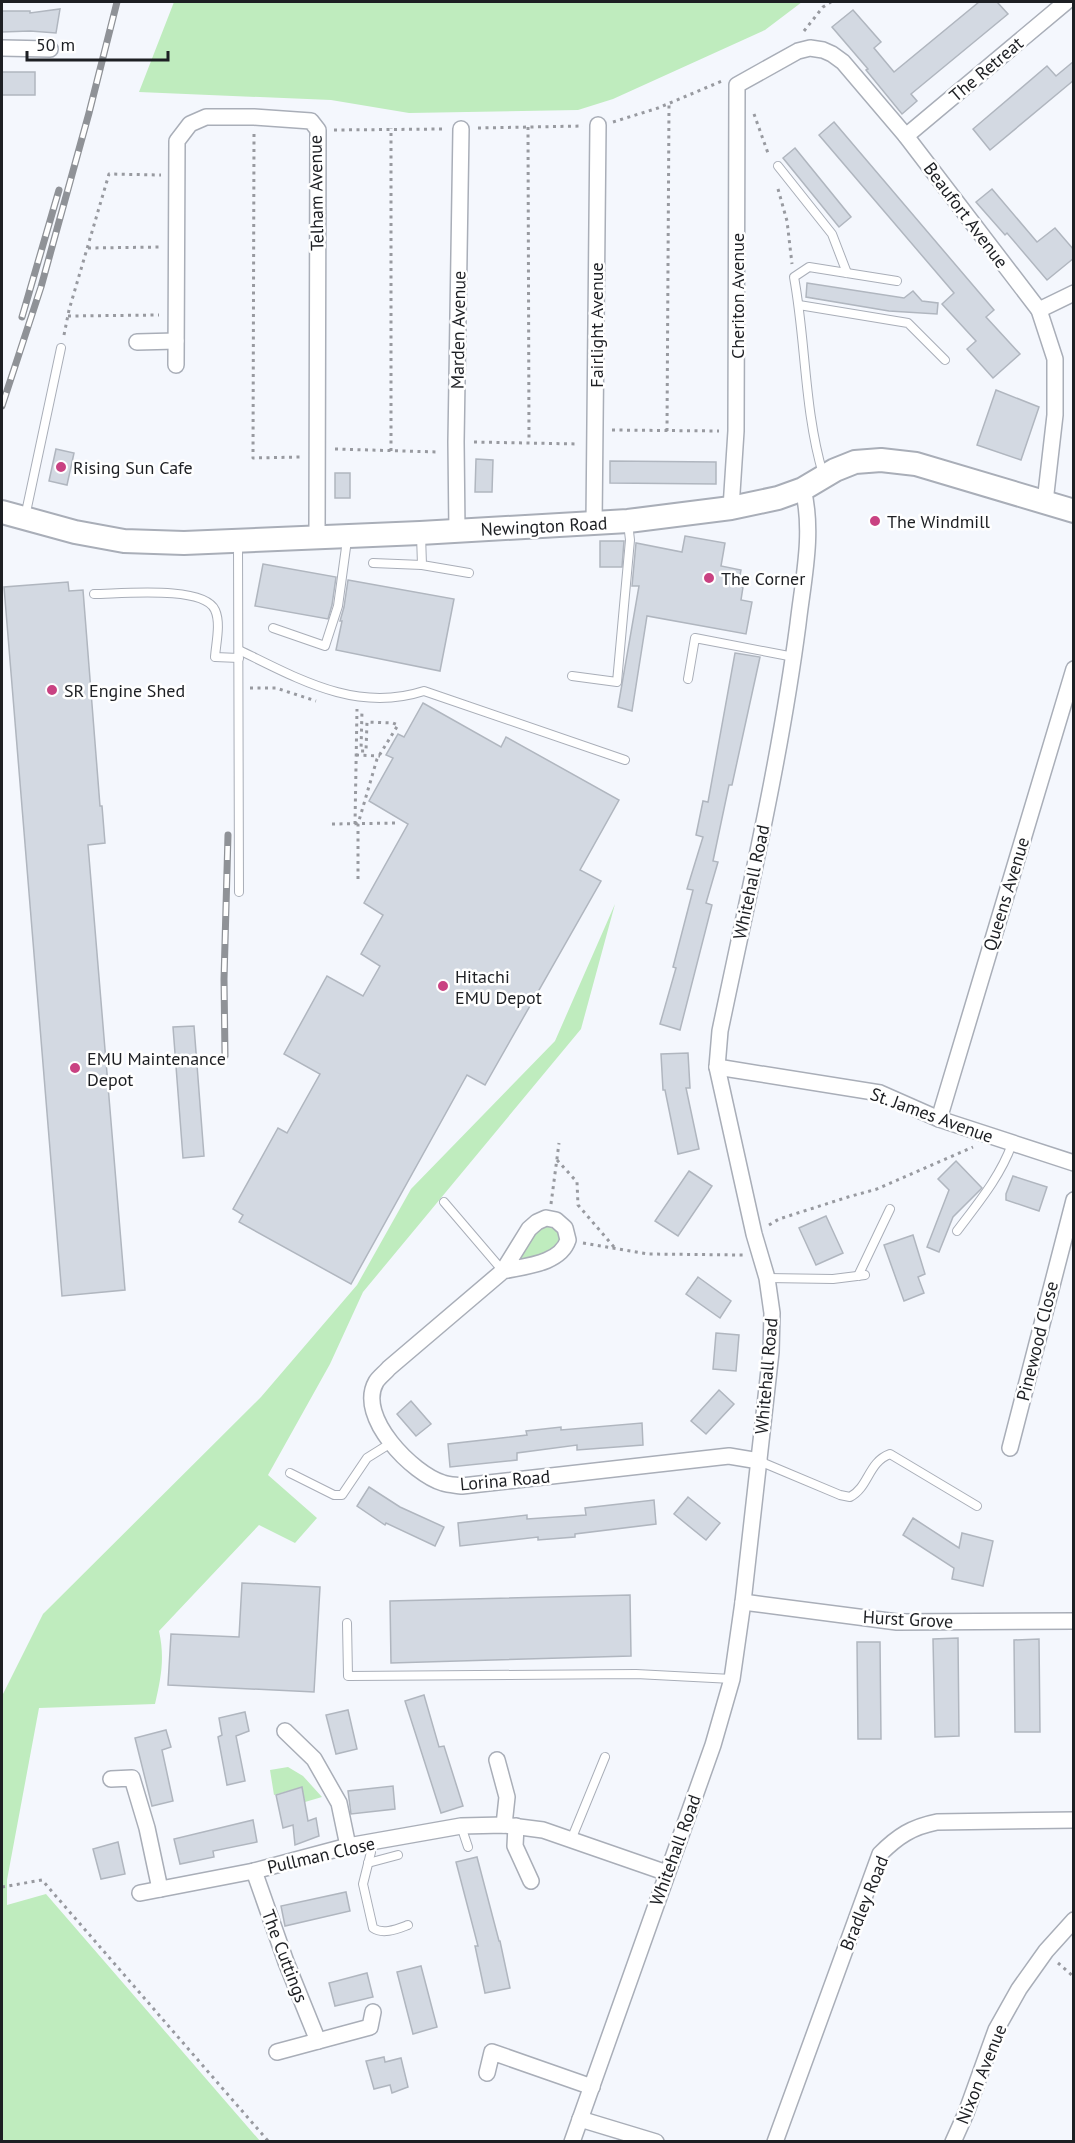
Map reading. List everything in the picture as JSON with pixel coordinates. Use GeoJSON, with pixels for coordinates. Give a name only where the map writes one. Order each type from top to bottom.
{"type":"FeatureCollection","features":[{"type":"Feature","properties":{"kind":"main road","name":"Newington Road"},"geometry":{"type":"LineString","coordinates":[[2,512],[75,532],[124,541],[238,542],[317,536],[594,524],[731,508],[778,498],[803,489],[855,462],[881,459],[916,464],[1074,511]]}},
{"type":"Feature","properties":{"kind":"street","name":"The Retreat"},"geometry":{"type":"LineString","coordinates":[[906,136],[1066,2]]}},
{"type":"Feature","properties":{"kind":"street"},"geometry":{"type":"LineString","coordinates":[[2,48],[50,49]]}},
{"type":"Feature","properties":{"kind":"street","name":"Beaufort Avenue"},"geometry":{"type":"LineString","coordinates":[[730,82],[798,51],[810,48],[823,50],[843,62],[906,136],[1039,310],[1054,358],[1055,415],[1045,502]]}},
{"type":"Feature","properties":{"kind":"street","name":"Cheriton Avenue"},"geometry":{"type":"LineString","coordinates":[[730,82],[736,431],[731,508]]}},
{"type":"Feature","properties":{"kind":"street","name":"Telham Avenue"},"geometry":{"type":"LineString","coordinates":[[176,365],[177,141],[190,124],[206,117],[254,117],[311,121],[318,130],[317,536]]}},
{"type":"Feature","properties":{"kind":"street","name":"Fairlight Avenue"},"geometry":{"type":"LineString","coordinates":[[594,524],[597,125]]}},
{"type":"Feature","properties":{"kind":"street","name":"Marden Avenue"},"geometry":{"type":"LineString","coordinates":[[457,531],[456,447],[461,129]]}},
{"type":"Feature","properties":{"kind":"street"},"geometry":{"type":"LineString","coordinates":[[1039,310],[1074,293]]}},
{"type":"Feature","properties":{"kind":"street"},"geometry":{"type":"LineString","coordinates":[[137,342],[176,341]]}},
{"type":"Feature","properties":{"kind":"street","name":"Whitehall Road"},"geometry":{"type":"LineString","coordinates":[[572,2142],[713,1745],[732,1678],[743,1602],[771,1352],[772,1313],[767,1278],[754,1234],[717,1067],[720,1031],[794,657],[807,542],[808,508],[803,489]]}},
{"type":"Feature","properties":{"kind":"street","name":"Queens Avenue"},"geometry":{"type":"LineString","coordinates":[[939,1119],[1074,669]]}},
{"type":"Feature","properties":{"kind":"street","name":"St. James Avenue"},"geometry":{"type":"LineString","coordinates":[[717,1067],[880,1093],[939,1119],[1074,1163]]}},
{"type":"Feature","properties":{"kind":"street","name":"Pinewood Close"},"geometry":{"type":"LineString","coordinates":[[1010,1448],[1074,1200]]}},
{"type":"Feature","properties":{"kind":"street"},"geometry":{"type":"LineString","coordinates":[[549,1219],[556,1220],[565,1228],[568,1240]]}},
{"type":"Feature","properties":{"kind":"street","name":"Lorina Road"},"geometry":{"type":"LineString","coordinates":[[549,1219],[537,1222],[529,1229],[503,1271],[389,1368],[375,1383],[373,1398],[375,1419],[391,1443],[419,1469],[442,1483],[462,1486],[729,1456],[759,1461]]}},
{"type":"Feature","properties":{"kind":"street","name":"Lorina Road"},"geometry":{"type":"LineString","coordinates":[[503,1271],[548,1260],[561,1254],[568,1240]]}},
{"type":"Feature","properties":{"kind":"street","name":"Hurst Grove"},"geometry":{"type":"LineString","coordinates":[[743,1602],[897,1622],[1074,1621]]}},
{"type":"Feature","properties":{"kind":"street"},"geometry":{"type":"LineString","coordinates":[[285,1731],[314,1759],[339,1803],[348,1846]]}},
{"type":"Feature","properties":{"kind":"street"},"geometry":{"type":"LineString","coordinates":[[497,1760],[507,1797],[515,1846],[531,1881]]}},
{"type":"Feature","properties":{"kind":"street"},"geometry":{"type":"LineString","coordinates":[[111,1779],[132,1778],[147,1828],[160,1889]]}},
{"type":"Feature","properties":{"kind":"street","name":"Bradley Road"},"geometry":{"type":"LineString","coordinates":[[775,2142],[880,1854],[896,1838],[921,1825],[937,1822],[1074,1820]]}},
{"type":"Feature","properties":{"kind":"street","name":"Pullman Close"},"geometry":{"type":"LineString","coordinates":[[140,1893],[254,1871],[348,1846],[461,1826],[510,1825],[543,1830],[666,1873]]}},
{"type":"Feature","properties":{"kind":"street","name":"The Cuttings"},"geometry":{"type":"LineString","coordinates":[[254,1871],[286,1962],[318,2041]]}},
{"type":"Feature","properties":{"kind":"street","name":"Nixon Avenue"},"geometry":{"type":"LineString","coordinates":[[953,2142],[966,2114],[996,2030],[1019,1989],[1046,1951],[1074,1920]]}},
{"type":"Feature","properties":{"kind":"street"},"geometry":{"type":"LineString","coordinates":[[277,2052],[370,2027],[373,2012]]}},
{"type":"Feature","properties":{"kind":"street"},"geometry":{"type":"LineString","coordinates":[[487,2073],[492,2052],[592,2087]]}},
{"type":"Feature","properties":{"kind":"street"},"geometry":{"type":"LineString","coordinates":[[580,2119],[656,2142]]}},
{"type":"Feature","properties":{"kind":"lane"},"geometry":{"type":"LineString","coordinates":[[778,166],[832,234],[847,273]]}},
{"type":"Feature","properties":{"kind":"lane"},"geometry":{"type":"LineString","coordinates":[[824,477],[816,448],[794,277],[808,267],[897,281]]}},
{"type":"Feature","properties":{"kind":"lane"},"geometry":{"type":"LineString","coordinates":[[799,305],[908,323],[945,360]]}},
{"type":"Feature","properties":{"kind":"lane"},"geometry":{"type":"LineString","coordinates":[[25,519],[61,348]]}},
{"type":"Feature","properties":{"kind":"lane"},"geometry":{"type":"LineString","coordinates":[[572,676],[617,681],[630,540],[628,521]]}},
{"type":"Feature","properties":{"kind":"lane"},"geometry":{"type":"LineString","coordinates":[[420,533],[422,564]]}},
{"type":"Feature","properties":{"kind":"lane"},"geometry":{"type":"LineString","coordinates":[[273,628],[325,646],[338,606],[347,536]]}},
{"type":"Feature","properties":{"kind":"lane"},"geometry":{"type":"LineString","coordinates":[[238,542],[239,892]]}},
{"type":"Feature","properties":{"kind":"lane"},"geometry":{"type":"LineString","coordinates":[[373,563],[422,564],[469,573]]}},
{"type":"Feature","properties":{"kind":"lane"},"geometry":{"type":"LineString","coordinates":[[94,594],[173,593],[196,597],[209,602],[215,611],[217,627],[215,657],[239,654],[333,692],[358,697],[392,698],[424,691],[625,760]]}},
{"type":"Feature","properties":{"kind":"lane"},"geometry":{"type":"LineString","coordinates":[[688,679],[695,638],[794,657]]}},
{"type":"Feature","properties":{"kind":"lane"},"geometry":{"type":"LineString","coordinates":[[957,1231],[988,1191],[1012,1144]]}},
{"type":"Feature","properties":{"kind":"lane"},"geometry":{"type":"LineString","coordinates":[[444,1202],[503,1271]]}},
{"type":"Feature","properties":{"kind":"lane"},"geometry":{"type":"LineString","coordinates":[[767,1278],[833,1279],[862,1275],[890,1209]]}},
{"type":"Feature","properties":{"kind":"lane"},"geometry":{"type":"LineString","coordinates":[[290,1473],[334,1495],[342,1495],[367,1458],[391,1443]]}},
{"type":"Feature","properties":{"kind":"lane"},"geometry":{"type":"LineString","coordinates":[[759,1461],[840,1495],[850,1497],[857,1493],[880,1457],[890,1454],[977,1506]]}},
{"type":"Feature","properties":{"kind":"lane"},"geometry":{"type":"LineString","coordinates":[[347,1623],[348,1676],[636,1674],[732,1678]]}},
{"type":"Feature","properties":{"kind":"lane"},"geometry":{"type":"LineString","coordinates":[[571,1840],[605,1757]]}},
{"type":"Feature","properties":{"kind":"lane"},"geometry":{"type":"LineString","coordinates":[[461,1826],[468,1847]]}},
{"type":"Feature","properties":{"kind":"lane"},"geometry":{"type":"LineString","coordinates":[[369,1843],[371,1852],[363,1884],[373,1928],[377,1931],[394,1930],[408,1925]]}},
{"type":"Feature","properties":{"kind":"lane"},"geometry":{"type":"LineString","coordinates":[[368,1863],[398,1855]]}},
{"type":"Feature","properties":{"kind":"path"},"geometry":{"type":"LineString","coordinates":[[802,32],[823,7],[831,2]]}},
{"type":"Feature","properties":{"kind":"path"},"geometry":{"type":"LineString","coordinates":[[318,130],[597,125],[638,115],[730,82]]}},
{"type":"Feature","properties":{"kind":"path"},"geometry":{"type":"LineString","coordinates":[[667,430],[669,104]]}},
{"type":"Feature","properties":{"kind":"path"},"geometry":{"type":"LineString","coordinates":[[254,117],[253,458],[456,447],[667,430],[736,431]]}},
{"type":"Feature","properties":{"kind":"path"},"geometry":{"type":"LineString","coordinates":[[528,127],[529,442]]}},
{"type":"Feature","properties":{"kind":"path"},"geometry":{"type":"LineString","coordinates":[[391,128],[391,451]]}},
{"type":"Feature","properties":{"kind":"path"},"geometry":{"type":"LineString","coordinates":[[61,348],[109,174],[177,175]]}},
{"type":"Feature","properties":{"kind":"path"},"geometry":{"type":"LineString","coordinates":[[88,248],[177,247]]}},
{"type":"Feature","properties":{"kind":"path"},"geometry":{"type":"LineString","coordinates":[[68,316],[177,315]]}},
{"type":"Feature","properties":{"kind":"path"},"geometry":{"type":"LineString","coordinates":[[239,688],[276,688],[321,702]]}},
{"type":"Feature","properties":{"kind":"path"},"geometry":{"type":"LineString","coordinates":[[357,879],[358,697]]}},
{"type":"Feature","properties":{"kind":"path"},"geometry":{"type":"LineString","coordinates":[[349,707],[362,710],[361,750],[366,751],[367,722],[398,725],[381,756],[377,759],[357,824]]}},
{"type":"Feature","properties":{"kind":"path"},"geometry":{"type":"LineString","coordinates":[[356,755],[381,756]]}},
{"type":"Feature","properties":{"kind":"path"},"geometry":{"type":"LineString","coordinates":[[332,824],[397,823]]}},
{"type":"Feature","properties":{"kind":"path"},"geometry":{"type":"LineString","coordinates":[[754,1234],[779,1219],[888,1185],[972,1148],[983,1134]]}},
{"type":"Feature","properties":{"kind":"path"},"geometry":{"type":"LineString","coordinates":[[549,1219],[559,1143]]}},
{"type":"Feature","properties":{"kind":"path"},"geometry":{"type":"LineString","coordinates":[[557,1160],[577,1182],[578,1205],[615,1248]]}},
{"type":"Feature","properties":{"kind":"path"},"geometry":{"type":"LineString","coordinates":[[568,1240],[648,1254],[760,1255]]}},
{"type":"Feature","properties":{"kind":"path"},"geometry":{"type":"LineString","coordinates":[[2,1887],[42,1880],[269,2142]]}},
{"type":"Feature","properties":{"kind":"green space"},"geometry":{"type":"Polygon","coordinates":[[[174,2],[802,2],[765,30],[613,99],[578,110],[409,113],[331,100],[139,92],[174,2]]]}},
{"type":"Feature","properties":{"kind":"green space"},"geometry":{"type":"Polygon","coordinates":[[[615,904],[581,1029],[363,1292],[330,1364],[268,1475],[317,1518],[295,1543],[259,1525],[159,1631],[162,1668],[155,1704],[39,1708],[7,1880],[7,1905],[46,1894],[260,2141],[2,2141],[2,1696],[43,1614],[261,1397],[357,1285],[411,1189],[555,1041],[615,904]]]}},
{"type":"Feature","properties":{"kind":"green space"},"geometry":{"type":"Polygon","coordinates":[[[547,1224],[560,1231],[563,1240],[546,1255],[514,1263],[533,1232],[547,1224]]]}},
{"type":"Feature","properties":{"kind":"green space"},"geometry":{"type":"Polygon","coordinates":[[[288,1767],[303,1776],[322,1797],[305,1802],[302,1787],[274,1795],[270,1770],[288,1767]]]}},
{"type":"Feature","properties":{"kind":"building"},"geometry":{"type":"Polygon","coordinates":[[[979,2],[997,2],[1008,14],[911,94],[917,101],[902,114],[832,27],[853,10],[881,42],[874,48],[894,72],[979,2]]]}},
{"type":"Feature","properties":{"kind":"building"},"geometry":{"type":"Polygon","coordinates":[[[60,9],[56,33],[2,32],[2,11],[30,11],[30,13],[60,9]]]}},
{"type":"Feature","properties":{"kind":"building"},"geometry":{"type":"Polygon","coordinates":[[[1074,61],[1074,80],[990,150],[973,129],[1047,66],[1056,76],[1074,61]]]}},
{"type":"Feature","properties":{"kind":"building"},"geometry":{"type":"Polygon","coordinates":[[[2,72],[35,72],[35,95],[2,95],[2,72]]]}},
{"type":"Feature","properties":{"kind":"building"},"geometry":{"type":"Polygon","coordinates":[[[834,122],[994,310],[986,317],[1020,354],[993,378],[967,349],[976,341],[942,304],[954,293],[819,135],[834,122]]]}},
{"type":"Feature","properties":{"kind":"building"},"geometry":{"type":"Polygon","coordinates":[[[795,148],[851,217],[839,227],[783,158],[795,148]]]}},
{"type":"Feature","properties":{"kind":"building"},"geometry":{"type":"Polygon","coordinates":[[[992,189],[1037,242],[1055,228],[1074,250],[1074,258],[1047,280],[1007,233],[1005,235],[976,202],[992,189]]]}},
{"type":"Feature","properties":{"kind":"building"},"geometry":{"type":"Polygon","coordinates":[[[807,283],[904,298],[913,291],[922,301],[938,303],[937,314],[889,311],[806,297],[807,283]]]}},
{"type":"Feature","properties":{"kind":"building"},"geometry":{"type":"Polygon","coordinates":[[[996,390],[1039,407],[1021,460],[977,445],[996,390]]]}},
{"type":"Feature","properties":{"kind":"building","name":"Rising Sun Cafe"},"geometry":{"type":"Polygon","coordinates":[[[56,449],[74,453],[67,485],[49,481],[56,449]]]}},
{"type":"Feature","properties":{"kind":"building"},"geometry":{"type":"Polygon","coordinates":[[[476,459],[493,460],[492,492],[475,492],[476,459]]]}},
{"type":"Feature","properties":{"kind":"building"},"geometry":{"type":"Polygon","coordinates":[[[610,461],[716,462],[716,484],[610,483],[610,461]]]}},
{"type":"Feature","properties":{"kind":"building"},"geometry":{"type":"Polygon","coordinates":[[[335,473],[350,473],[350,498],[335,498],[335,473]]]}},
{"type":"Feature","properties":{"kind":"building"},"geometry":{"type":"Polygon","coordinates":[[[685,536],[725,543],[721,566],[741,570],[738,586],[743,587],[741,600],[752,602],[746,634],[647,616],[632,711],[618,707],[639,586],[632,586],[636,543],[682,552],[685,536]]]}},
{"type":"Feature","properties":{"kind":"building"},"geometry":{"type":"Polygon","coordinates":[[[600,541],[624,541],[622,567],[600,567],[600,541]]]}},
{"type":"Feature","properties":{"kind":"building"},"geometry":{"type":"Polygon","coordinates":[[[263,564],[336,577],[328,619],[255,606],[263,564]]]}},
{"type":"Feature","properties":{"kind":"building"},"geometry":{"type":"Polygon","coordinates":[[[348,580],[454,599],[440,671],[336,650],[348,580]]]}},
{"type":"Feature","properties":{"kind":"building","name":"EMU Maintenance Depot"},"geometry":{"type":"Polygon","coordinates":[[[68,582],[69,591],[83,590],[105,843],[88,845],[125,1290],[62,1296],[4,587],[68,582]]]}},
{"type":"Feature","properties":{"kind":"building"},"geometry":{"type":"Polygon","coordinates":[[[735,653],[760,657],[713,861],[718,862],[706,903],[712,905],[680,1030],[660,1024],[676,968],[673,967],[693,890],[687,889],[703,837],[696,835],[703,801],[708,802],[735,653]]]}},
{"type":"Feature","properties":{"kind":"building","name":"Hitachi EMU Depot"},"geometry":{"type":"Polygon","coordinates":[[[423,703],[501,747],[506,737],[619,800],[580,870],[601,881],[485,1085],[467,1075],[351,1284],[239,1222],[243,1215],[233,1209],[278,1128],[287,1133],[320,1074],[284,1054],[327,976],[363,996],[380,966],[361,954],[383,915],[364,903],[408,824],[369,801],[393,758],[386,755],[398,734],[404,737],[423,703]]]}},
{"type":"Feature","properties":{"kind":"building"},"geometry":{"type":"Polygon","coordinates":[[[194,1026],[204,1156],[183,1158],[173,1027],[194,1026]]]}},
{"type":"Feature","properties":{"kind":"building"},"geometry":{"type":"Polygon","coordinates":[[[688,1053],[690,1088],[686,1088],[699,1149],[678,1154],[665,1090],[663,1090],[661,1054],[688,1053]]]}},
{"type":"Feature","properties":{"kind":"building"},"geometry":{"type":"Polygon","coordinates":[[[956,1161],[982,1188],[953,1217],[939,1252],[927,1247],[949,1190],[938,1179],[956,1161]]]}},
{"type":"Feature","properties":{"kind":"building"},"geometry":{"type":"Polygon","coordinates":[[[689,1171],[712,1186],[678,1236],[655,1221],[689,1171]]]}},
{"type":"Feature","properties":{"kind":"building"},"geometry":{"type":"Polygon","coordinates":[[[1013,1176],[1047,1187],[1039,1211],[1006,1200],[1013,1176]]]}},
{"type":"Feature","properties":{"kind":"building"},"geometry":{"type":"Polygon","coordinates":[[[826,1216],[843,1253],[816,1265],[799,1228],[826,1216]]]}},
{"type":"Feature","properties":{"kind":"building"},"geometry":{"type":"Polygon","coordinates":[[[913,1235],[925,1274],[918,1277],[924,1293],[904,1301],[884,1245],[913,1235]]]}},
{"type":"Feature","properties":{"kind":"building"},"geometry":{"type":"Polygon","coordinates":[[[698,1277],[731,1301],[720,1318],[686,1294],[698,1277]]]}},
{"type":"Feature","properties":{"kind":"building"},"geometry":{"type":"Polygon","coordinates":[[[716,1333],[739,1335],[736,1371],[713,1369],[716,1333]]]}},
{"type":"Feature","properties":{"kind":"building"},"geometry":{"type":"Polygon","coordinates":[[[719,1390],[734,1404],[706,1434],[691,1421],[719,1390]]]}},
{"type":"Feature","properties":{"kind":"building"},"geometry":{"type":"Polygon","coordinates":[[[411,1401],[431,1424],[416,1436],[397,1414],[411,1401]]]}},
{"type":"Feature","properties":{"kind":"building"},"geometry":{"type":"Polygon","coordinates":[[[642,1423],[643,1445],[577,1450],[577,1445],[517,1453],[517,1460],[450,1467],[448,1444],[527,1435],[526,1431],[561,1427],[561,1430],[642,1423]]]}},
{"type":"Feature","properties":{"kind":"building"},"geometry":{"type":"Polygon","coordinates":[[[369,1487],[400,1507],[444,1527],[435,1546],[386,1523],[385,1525],[357,1506],[369,1487]]]}},
{"type":"Feature","properties":{"kind":"building"},"geometry":{"type":"Polygon","coordinates":[[[688,1497],[720,1523],[706,1540],[674,1514],[688,1497]]]}},
{"type":"Feature","properties":{"kind":"building"},"geometry":{"type":"Polygon","coordinates":[[[654,1500],[656,1524],[575,1534],[575,1537],[538,1540],[538,1537],[460,1546],[458,1523],[527,1515],[527,1519],[586,1515],[585,1508],[654,1500]]]}},
{"type":"Feature","properties":{"kind":"building"},"geometry":{"type":"Polygon","coordinates":[[[913,1518],[959,1548],[962,1533],[993,1541],[983,1586],[952,1579],[954,1568],[903,1535],[913,1518]]]}},
{"type":"Feature","properties":{"kind":"building"},"geometry":{"type":"Polygon","coordinates":[[[242,1583],[320,1587],[314,1692],[168,1685],[171,1634],[239,1637],[242,1583]]]}},
{"type":"Feature","properties":{"kind":"building"},"geometry":{"type":"Polygon","coordinates":[[[630,1595],[631,1656],[391,1663],[390,1601],[630,1595]]]}},
{"type":"Feature","properties":{"kind":"building"},"geometry":{"type":"Polygon","coordinates":[[[958,1638],[959,1736],[935,1737],[933,1639],[958,1638]]]}},
{"type":"Feature","properties":{"kind":"building"},"geometry":{"type":"Polygon","coordinates":[[[1039,1639],[1040,1732],[1015,1732],[1014,1640],[1039,1639]]]}},
{"type":"Feature","properties":{"kind":"building"},"geometry":{"type":"Polygon","coordinates":[[[857,1642],[880,1642],[881,1739],[858,1739],[857,1642]]]}},
{"type":"Feature","properties":{"kind":"building"},"geometry":{"type":"Polygon","coordinates":[[[424,1695],[439,1747],[444,1746],[463,1806],[441,1813],[405,1701],[424,1695]]]}},
{"type":"Feature","properties":{"kind":"building"},"geometry":{"type":"Polygon","coordinates":[[[348,1710],[357,1749],[336,1754],[326,1715],[348,1710]]]}},
{"type":"Feature","properties":{"kind":"building"},"geometry":{"type":"Polygon","coordinates":[[[245,1712],[249,1731],[236,1736],[245,1781],[227,1785],[218,1737],[222,1735],[219,1718],[245,1712]]]}},
{"type":"Feature","properties":{"kind":"building"},"geometry":{"type":"Polygon","coordinates":[[[166,1730],[171,1747],[162,1750],[173,1801],[152,1806],[135,1738],[166,1730]]]}},
{"type":"Feature","properties":{"kind":"building"},"geometry":{"type":"Polygon","coordinates":[[[393,1786],[395,1809],[351,1814],[348,1791],[393,1786]]]}},
{"type":"Feature","properties":{"kind":"building"},"geometry":{"type":"Polygon","coordinates":[[[302,1787],[308,1821],[316,1818],[319,1836],[295,1845],[293,1825],[283,1828],[276,1795],[302,1787]]]}},
{"type":"Feature","properties":{"kind":"building"},"geometry":{"type":"Polygon","coordinates":[[[253,1820],[257,1842],[213,1851],[214,1857],[180,1864],[174,1839],[253,1820]]]}},
{"type":"Feature","properties":{"kind":"building"},"geometry":{"type":"Polygon","coordinates":[[[118,1842],[125,1874],[101,1879],[93,1849],[118,1842]]]}},
{"type":"Feature","properties":{"kind":"building"},"geometry":{"type":"Polygon","coordinates":[[[477,1857],[510,1988],[485,1993],[475,1946],[478,1946],[456,1862],[477,1857]]]}},
{"type":"Feature","properties":{"kind":"building"},"geometry":{"type":"Polygon","coordinates":[[[346,1892],[350,1911],[285,1926],[281,1906],[346,1892]]]}},
{"type":"Feature","properties":{"kind":"building"},"geometry":{"type":"Polygon","coordinates":[[[421,1966],[437,2027],[413,2034],[397,1972],[421,1966]]]}},
{"type":"Feature","properties":{"kind":"building"},"geometry":{"type":"Polygon","coordinates":[[[367,1973],[373,1997],[335,2006],[329,1983],[367,1973]]]}},
{"type":"Feature","properties":{"kind":"building"},"geometry":{"type":"Polygon","coordinates":[[[384,2057],[385,2062],[401,2058],[408,2087],[392,2093],[390,2085],[374,2089],[366,2061],[384,2057]]]}},
{"type":"Feature","properties":{"kind":"railway"},"geometry":{"type":"LineString","coordinates":[[2,406],[41,287],[117,2]]}},
{"type":"Feature","properties":{"kind":"railway"},"geometry":{"type":"LineString","coordinates":[[22,317],[59,190]]}},
{"type":"Feature","properties":{"kind":"railway"},"geometry":{"type":"LineString","coordinates":[[225,1056],[224,979],[228,835]]}},
{"type":"Feature","properties":{"kind":"place","name":"Rising Sun Cafe"},"geometry":{"type":"Point","coordinates":[61,467]}},
{"type":"Feature","properties":{"kind":"place","name":"The Windmill"},"geometry":{"type":"Point","coordinates":[875,521]}},
{"type":"Feature","properties":{"kind":"place","name":"The Corner"},"geometry":{"type":"Point","coordinates":[709,578]}},
{"type":"Feature","properties":{"kind":"place","name":"SR Engine Shed"},"geometry":{"type":"Point","coordinates":[52,690]}},
{"type":"Feature","properties":{"kind":"place","name":"Hitachi EMU Depot"},"geometry":{"type":"Point","coordinates":[443,986]}},
{"type":"Feature","properties":{"kind":"place","name":"EMU Maintenance Depot"},"geometry":{"type":"Point","coordinates":[75,1068]}}]}
